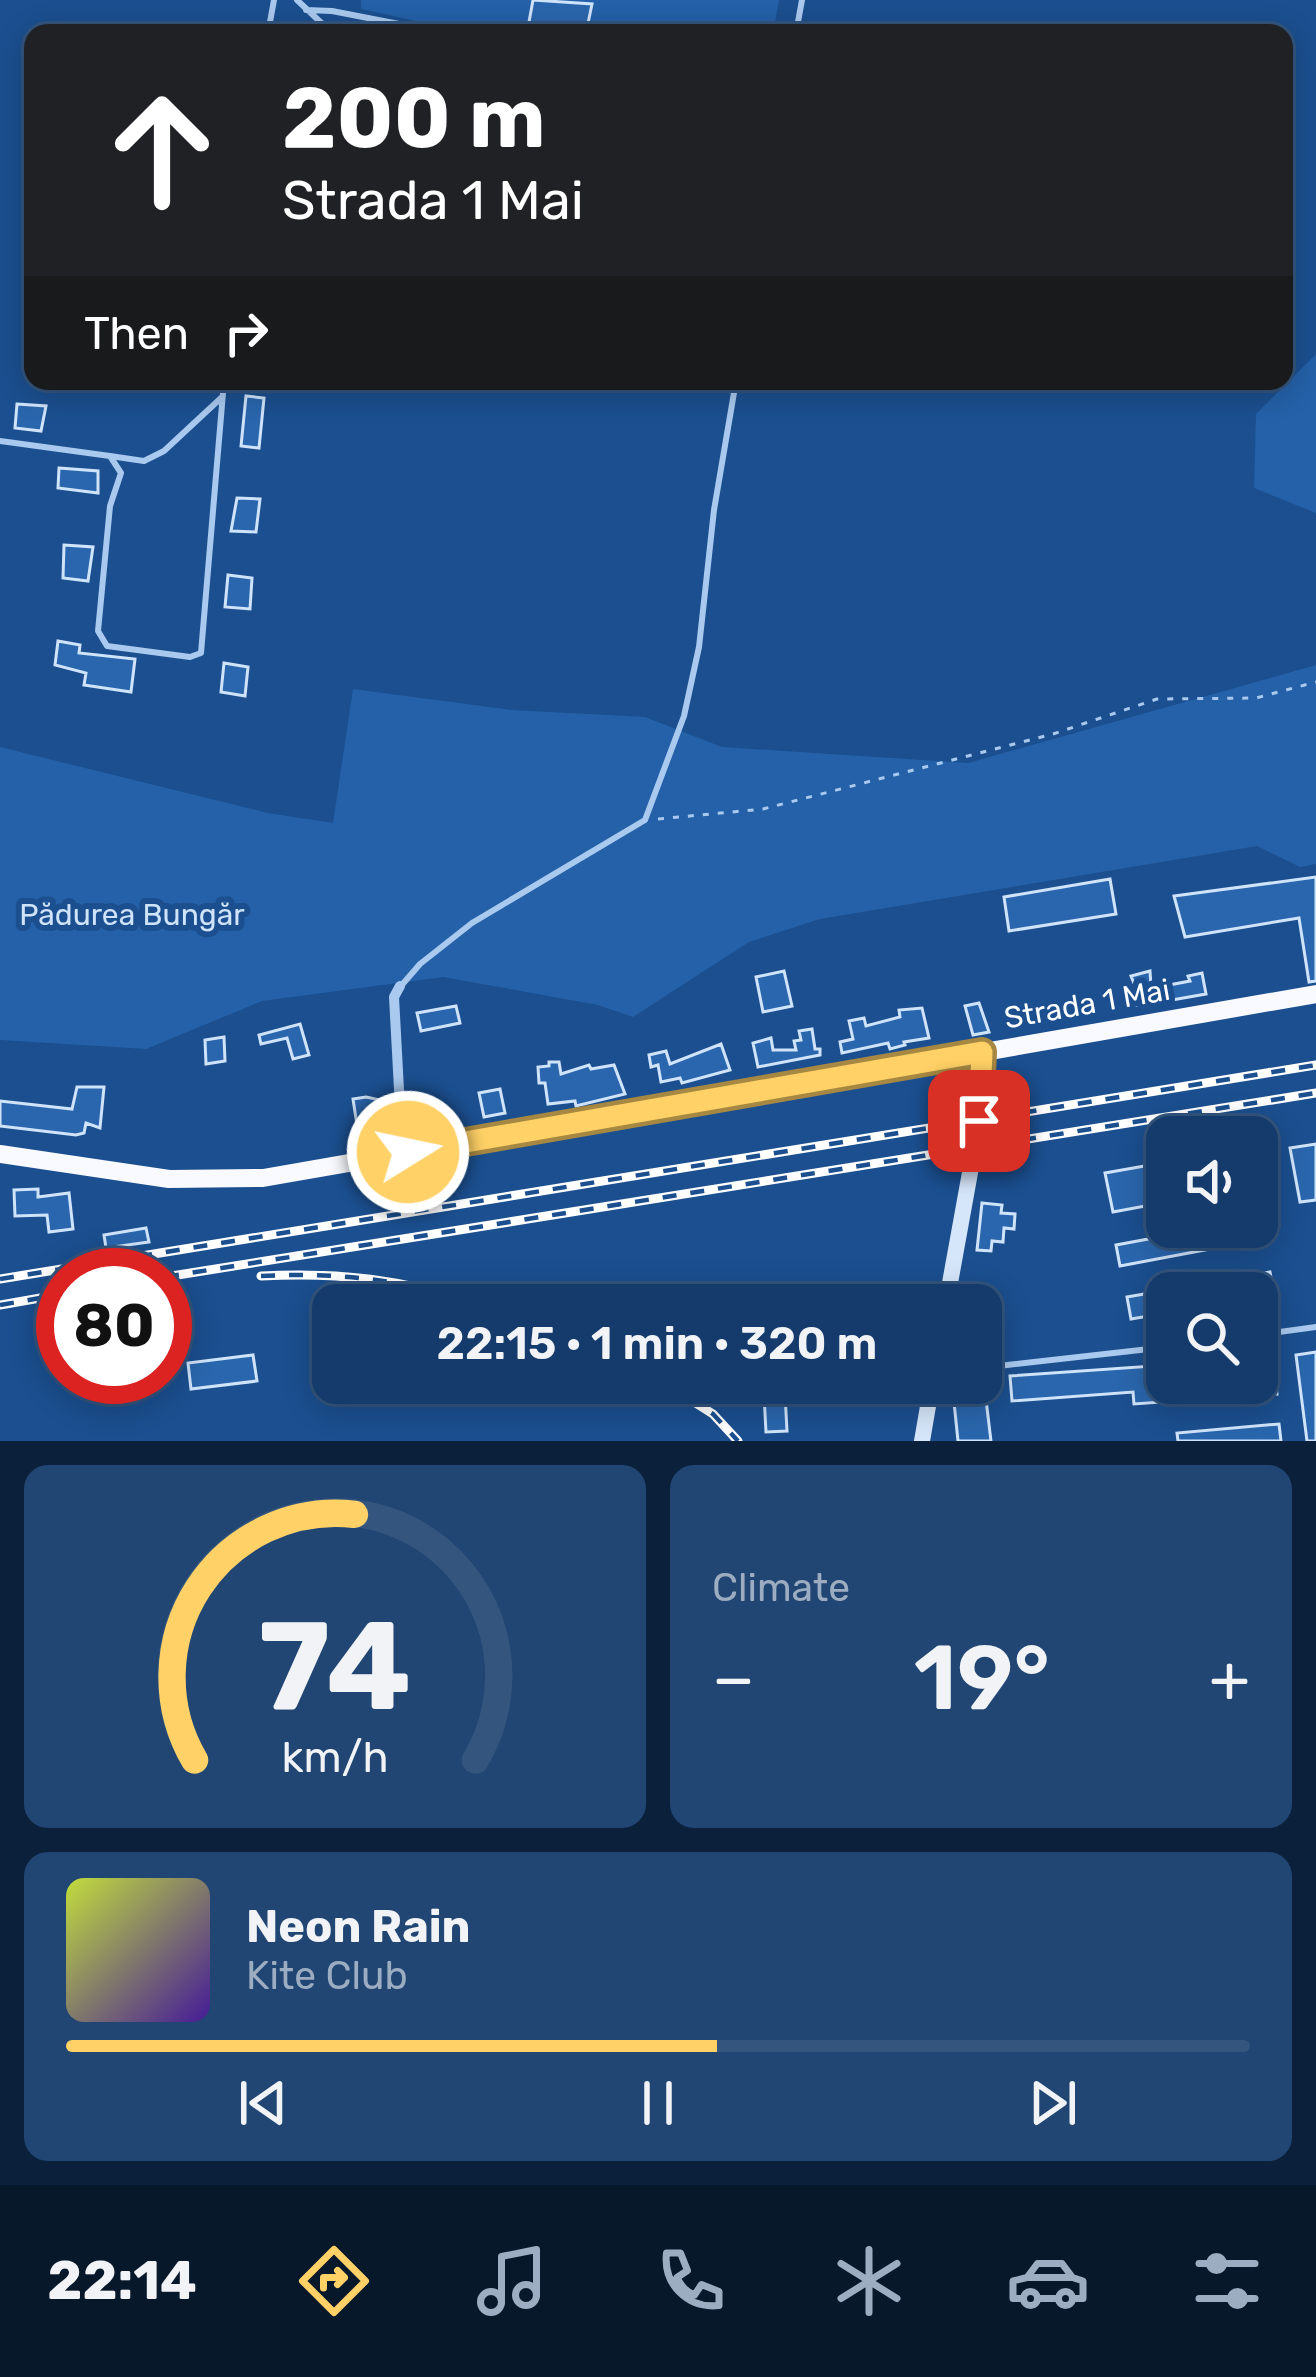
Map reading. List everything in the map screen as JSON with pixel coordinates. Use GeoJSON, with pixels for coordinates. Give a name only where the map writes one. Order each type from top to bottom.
{"type":"FeatureCollection","features":[{"type":"Feature","properties":{"kind":"highway","name":"Strada 1 Mai"},"geometry":{"type":"LineString","coordinates":[[0,1154],[133,1176],[201,1181],[263,1178],[1316,994]]}},
{"type":"Feature","properties":{"kind":"main road"},"geometry":{"type":"LineString","coordinates":[[950,1284],[979,1121],[982,1052]]}},
{"type":"Feature","properties":{"kind":"main road"},"geometry":{"type":"LineString","coordinates":[[922,1441],[928,1404]]}},
{"type":"Feature","properties":{"kind":"street"},"geometry":{"type":"LineString","coordinates":[[400,986],[394,998],[400,1108],[408,1152]]}},
{"type":"Feature","properties":{"kind":"lane"},"geometry":{"type":"LineString","coordinates":[[297,0],[322,24]]}},
{"type":"Feature","properties":{"kind":"lane"},"geometry":{"type":"LineString","coordinates":[[306,10],[332,10],[401,24]]}},
{"type":"Feature","properties":{"kind":"lane"},"geometry":{"type":"LineString","coordinates":[[110,456],[121,473],[110,506],[98,631],[107,646],[190,657],[201,652],[223,390]]}},
{"type":"Feature","properties":{"kind":"lane"},"geometry":{"type":"LineString","coordinates":[[400,986],[472,923],[645,820],[684,716],[699,647],[714,510],[734,390]]}},
{"type":"Feature","properties":{"kind":"lane"},"geometry":{"type":"LineString","coordinates":[[0,441],[144,461],[164,451],[223,396]]}},
{"type":"Feature","properties":{"kind":"lane"},"geometry":{"type":"LineString","coordinates":[[1278,1332],[1316,1327]]}},
{"type":"Feature","properties":{"kind":"lane"},"geometry":{"type":"LineString","coordinates":[[1002,1366],[1146,1349]]}},
{"type":"Feature","properties":{"kind":"path"},"geometry":{"type":"LineString","coordinates":[[645,820],[763,809],[1053,734],[1157,699],[1256,698],[1316,682]]}},
{"type":"Feature","properties":{"kind":"green space"},"geometry":{"type":"Polygon","coordinates":[[[361,0],[779,0],[775,24],[430,24],[361,9],[361,0]]]}},
{"type":"Feature","properties":{"kind":"green space"},"geometry":{"type":"Polygon","coordinates":[[[1316,354],[1316,513],[1254,488],[1256,414],[1280,390],[1293,390],[1293,377],[1316,354]]]}},
{"type":"Feature","properties":{"kind":"green space","name":"Pădurea Bungăr"},"geometry":{"type":"Polygon","coordinates":[[[1316,665],[1316,864],[1300,867],[1257,846],[820,919],[749,942],[633,1017],[598,1005],[443,977],[262,1001],[146,1049],[0,1040],[0,747],[268,813],[333,823],[353,689],[512,710],[645,717],[722,747],[968,763],[1316,665]]]}},
{"type":"Feature","properties":{"kind":"building"},"geometry":{"type":"Polygon","coordinates":[[[533,0],[592,4],[588,24],[529,22],[533,0]]]}},
{"type":"Feature","properties":{"kind":"building"},"geometry":{"type":"Polygon","coordinates":[[[246,396],[264,398],[259,448],[241,446],[246,396]]]}},
{"type":"Feature","properties":{"kind":"building"},"geometry":{"type":"Polygon","coordinates":[[[17,404],[46,406],[41,431],[15,428],[17,404]]]}},
{"type":"Feature","properties":{"kind":"building"},"geometry":{"type":"Polygon","coordinates":[[[59,468],[98,471],[98,493],[58,488],[59,468]]]}},
{"type":"Feature","properties":{"kind":"building"},"geometry":{"type":"Polygon","coordinates":[[[237,498],[260,499],[256,532],[231,531],[237,498]]]}},
{"type":"Feature","properties":{"kind":"building"},"geometry":{"type":"Polygon","coordinates":[[[64,545],[93,547],[88,581],[63,578],[64,545]]]}},
{"type":"Feature","properties":{"kind":"building"},"geometry":{"type":"Polygon","coordinates":[[[228,575],[252,578],[250,609],[225,607],[228,575]]]}},
{"type":"Feature","properties":{"kind":"building"},"geometry":{"type":"Polygon","coordinates":[[[58,641],[80,645],[79,653],[135,659],[131,692],[84,685],[86,673],[55,665],[58,641]]]}},
{"type":"Feature","properties":{"kind":"building"},"geometry":{"type":"Polygon","coordinates":[[[224,663],[248,667],[245,696],[221,692],[224,663]]]}},
{"type":"Feature","properties":{"kind":"building"},"geometry":{"type":"Polygon","coordinates":[[[1316,877],[1316,981],[1309,982],[1299,918],[1185,937],[1174,896],[1316,877]]]}},
{"type":"Feature","properties":{"kind":"building"},"geometry":{"type":"Polygon","coordinates":[[[1110,879],[1116,914],[1009,931],[1004,897],[1110,879]]]}},
{"type":"Feature","properties":{"kind":"building"},"geometry":{"type":"Polygon","coordinates":[[[784,971],[792,1006],[763,1012],[756,977],[784,971]]]}},
{"type":"Feature","properties":{"kind":"building"},"geometry":{"type":"Polygon","coordinates":[[[1150,971],[1152,1002],[1128,1007],[1123,996],[1137,991],[1131,976],[1150,971]]]}},
{"type":"Feature","properties":{"kind":"building"},"geometry":{"type":"Polygon","coordinates":[[[1202,973],[1206,994],[1172,1000],[1169,985],[1202,973]]]}},
{"type":"Feature","properties":{"kind":"building"},"geometry":{"type":"Polygon","coordinates":[[[979,1003],[989,1032],[973,1035],[965,1006],[979,1003]]]}},
{"type":"Feature","properties":{"kind":"building"},"geometry":{"type":"Polygon","coordinates":[[[456,1006],[460,1023],[421,1031],[417,1013],[456,1006]]]}},
{"type":"Feature","properties":{"kind":"building"},"geometry":{"type":"Polygon","coordinates":[[[922,1008],[929,1038],[890,1049],[888,1043],[842,1053],[840,1042],[853,1039],[849,1021],[864,1018],[866,1026],[900,1017],[899,1010],[922,1008]]]}},
{"type":"Feature","properties":{"kind":"building"},"geometry":{"type":"Polygon","coordinates":[[[300,1024],[309,1055],[293,1059],[287,1038],[261,1044],[259,1035],[300,1024]]]}},
{"type":"Feature","properties":{"kind":"building"},"geometry":{"type":"Polygon","coordinates":[[[812,1029],[820,1055],[758,1067],[753,1043],[771,1038],[773,1050],[796,1050],[799,1031],[812,1029]]]}},
{"type":"Feature","properties":{"kind":"building"},"geometry":{"type":"Polygon","coordinates":[[[224,1037],[225,1061],[206,1064],[205,1040],[224,1037]]]}},
{"type":"Feature","properties":{"kind":"building"},"geometry":{"type":"Polygon","coordinates":[[[721,1044],[730,1070],[682,1083],[680,1078],[661,1082],[658,1065],[651,1067],[649,1055],[666,1051],[670,1064],[721,1044]]]}},
{"type":"Feature","properties":{"kind":"building"},"geometry":{"type":"Polygon","coordinates":[[[549,1062],[559,1062],[561,1074],[589,1065],[591,1069],[614,1065],[625,1094],[576,1106],[575,1101],[548,1104],[538,1067],[549,1066],[549,1062]]]}},
{"type":"Feature","properties":{"kind":"building"},"geometry":{"type":"Polygon","coordinates":[[[77,1087],[104,1087],[100,1128],[86,1123],[84,1133],[76,1135],[0,1126],[0,1101],[72,1109],[77,1087]]]}},
{"type":"Feature","properties":{"kind":"building"},"geometry":{"type":"Polygon","coordinates":[[[500,1089],[505,1113],[484,1117],[479,1093],[500,1089]]]}},
{"type":"Feature","properties":{"kind":"building"},"geometry":{"type":"Polygon","coordinates":[[[353,1099],[389,1102],[391,1114],[380,1116],[381,1122],[357,1125],[353,1099]]]}},
{"type":"Feature","properties":{"kind":"building"},"geometry":{"type":"Polygon","coordinates":[[[413,1107],[429,1110],[436,1130],[415,1135],[413,1107]]]}},
{"type":"Feature","properties":{"kind":"building"},"geometry":{"type":"Polygon","coordinates":[[[1316,1144],[1316,1200],[1300,1202],[1290,1148],[1316,1144]]]}},
{"type":"Feature","properties":{"kind":"building"},"geometry":{"type":"Polygon","coordinates":[[[1146,1166],[1146,1206],[1113,1212],[1105,1173],[1146,1166]]]}},
{"type":"Feature","properties":{"kind":"building"},"geometry":{"type":"Polygon","coordinates":[[[38,1189],[38,1197],[69,1193],[73,1229],[49,1232],[47,1215],[15,1216],[14,1190],[38,1189]]]}},
{"type":"Feature","properties":{"kind":"building"},"geometry":{"type":"Polygon","coordinates":[[[982,1203],[1002,1205],[1001,1213],[1015,1214],[1014,1229],[1004,1228],[1003,1242],[992,1241],[991,1251],[977,1250],[982,1203]]]}},
{"type":"Feature","properties":{"kind":"building"},"geometry":{"type":"Polygon","coordinates":[[[146,1228],[149,1242],[106,1248],[104,1235],[146,1228]]]}},
{"type":"Feature","properties":{"kind":"building"},"geometry":{"type":"Polygon","coordinates":[[[1146,1239],[1146,1248],[1215,1248],[1120,1266],[1116,1245],[1146,1239]]]}},
{"type":"Feature","properties":{"kind":"building"},"geometry":{"type":"Polygon","coordinates":[[[1146,1294],[1146,1316],[1131,1319],[1127,1297],[1146,1294]]]}},
{"type":"Feature","properties":{"kind":"building"},"geometry":{"type":"Polygon","coordinates":[[[1316,1352],[1316,1441],[1307,1441],[1296,1355],[1316,1352]]]}},
{"type":"Feature","properties":{"kind":"building"},"geometry":{"type":"Polygon","coordinates":[[[253,1355],[257,1381],[192,1389],[192,1363],[253,1355]]]}},
{"type":"Feature","properties":{"kind":"building"},"geometry":{"type":"Polygon","coordinates":[[[1146,1366],[1146,1403],[1134,1404],[1133,1392],[1012,1401],[1010,1376],[1146,1366]]]}},
{"type":"Feature","properties":{"kind":"building"},"geometry":{"type":"Polygon","coordinates":[[[764,1404],[786,1404],[787,1431],[766,1432],[764,1404]]]}},
{"type":"Feature","properties":{"kind":"building"},"geometry":{"type":"Polygon","coordinates":[[[954,1404],[987,1404],[991,1441],[958,1441],[954,1404]]]}},
{"type":"Feature","properties":{"kind":"building"},"geometry":{"type":"Polygon","coordinates":[[[1279,1424],[1281,1441],[1178,1441],[1177,1433],[1279,1424]]]}},
{"type":"Feature","properties":{"kind":"railway"},"geometry":{"type":"LineString","coordinates":[[0,1279],[1316,1065]]}},
{"type":"Feature","properties":{"kind":"railway"},"geometry":{"type":"LineString","coordinates":[[192,1273],[1316,1093]]}},
{"type":"Feature","properties":{"kind":"railway"},"geometry":{"type":"LineString","coordinates":[[261,1276],[316,1275],[397,1284]]}},
{"type":"Feature","properties":{"kind":"railway"},"geometry":{"type":"LineString","coordinates":[[0,1305],[36,1299]]}},
{"type":"Feature","properties":{"kind":"railway"},"geometry":{"type":"LineString","coordinates":[[697,1404],[738,1441]]}},
{"type":"Feature","properties":{"kind":"route"},"geometry":{"type":"LineString","coordinates":[[408,1152],[982,1052],[979,1121]]}}]}
